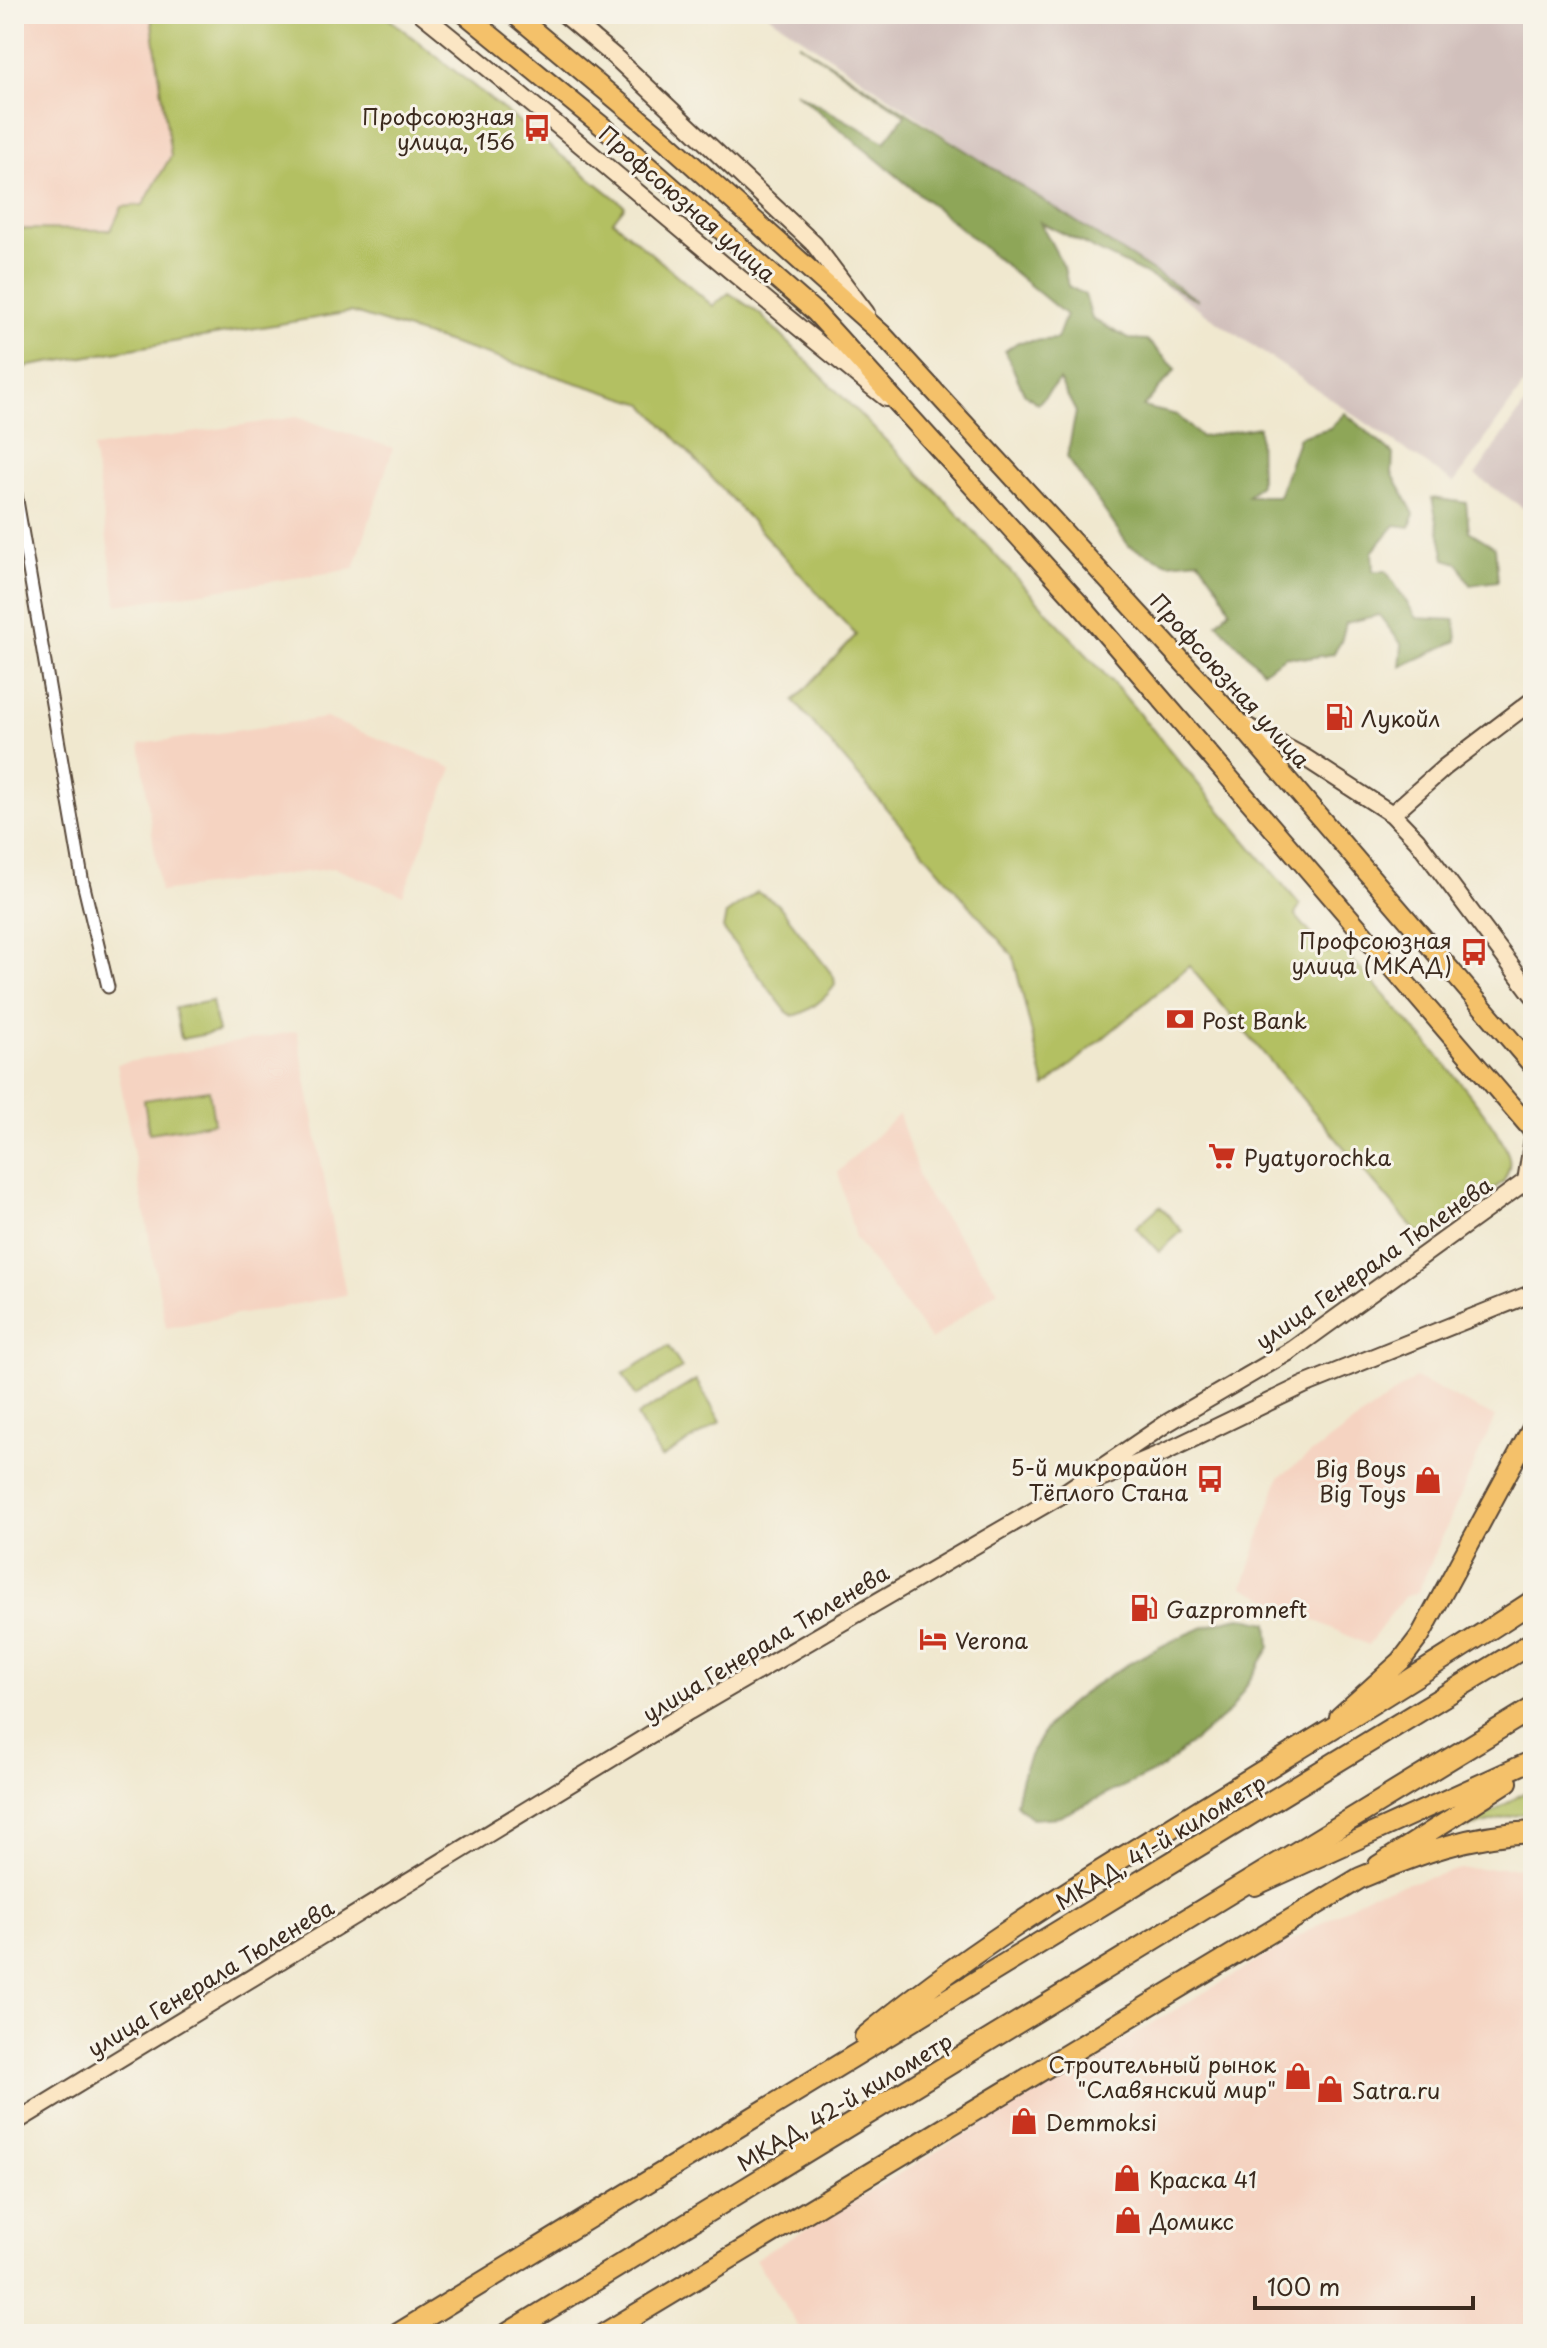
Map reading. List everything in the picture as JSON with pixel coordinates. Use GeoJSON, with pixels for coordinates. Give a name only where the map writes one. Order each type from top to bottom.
{"type":"FeatureCollection","features":[{"type":"Feature","properties":{"kind":"highway"},"geometry":{"type":"LineString","coordinates":[[813,2081],[913,1997],[1019,1921],[1533,1601]]}},
{"type":"Feature","properties":{"kind":"highway","name":"МКАД, 41-й километр"},"geometry":{"type":"LineString","coordinates":[[813,2081],[1533,1642]]}},
{"type":"Feature","properties":{"kind":"highway"},"geometry":{"type":"LineString","coordinates":[[1205,1909],[1533,1708]]}},
{"type":"Feature","properties":{"kind":"highway"},"geometry":{"type":"LineString","coordinates":[[604,2334],[1360,1878],[1435,1847],[1471,1838],[1533,1832]]}},
{"type":"Feature","properties":{"kind":"highway","name":"МКАД, 42-й километр"},"geometry":{"type":"LineString","coordinates":[[507,2334],[1205,1909]]}},
{"type":"Feature","properties":{"kind":"highway","name":"МКАД, 42-й километр"},"geometry":{"type":"LineString","coordinates":[[398,2334],[813,2081]]}},
{"type":"Feature","properties":{"kind":"main road","name":"Профсоюзная улица"},"geometry":{"type":"LineString","coordinates":[[465,14],[607,130],[815,312],[1085,610],[1533,1131]]}},
{"type":"Feature","properties":{"kind":"main road","name":"Профсоюзная улица"},"geometry":{"type":"LineString","coordinates":[[514,14],[667,142],[882,334],[1238,722],[1533,1066]]}},
{"type":"Feature","properties":{"kind":"main road"},"geometry":{"type":"LineString","coordinates":[[1311,1741],[1401,1661],[1420,1636],[1533,1426]]}},
{"type":"Feature","properties":{"kind":"main road"},"geometry":{"type":"LineString","coordinates":[[1205,1909],[1533,1760]]}},
{"type":"Feature","properties":{"kind":"main road"},"geometry":{"type":"LineString","coordinates":[[1360,1878],[1533,1767]]}},
{"type":"Feature","properties":{"kind":"street","name":"Профсоюзная улица"},"geometry":{"type":"LineString","coordinates":[[422,14],[923,428]]}},
{"type":"Feature","properties":{"kind":"street","name":"Профсоюзная улица"},"geometry":{"type":"LineString","coordinates":[[564,14],[615,57],[814,244],[882,334]]}},
{"type":"Feature","properties":{"kind":"street"},"geometry":{"type":"LineString","coordinates":[[14,483],[82,878],[108,987]]}},
{"type":"Feature","properties":{"kind":"street"},"geometry":{"type":"LineString","coordinates":[[1392,814],[1445,767],[1533,700]]}},
{"type":"Feature","properties":{"kind":"street"},"geometry":{"type":"LineString","coordinates":[[1238,722],[1304,757],[1392,814],[1417,840],[1533,995]]}},
{"type":"Feature","properties":{"kind":"street","name":"улица Генерала Тюленева"},"geometry":{"type":"LineString","coordinates":[[14,2123],[689,1711],[1058,1497],[1167,1423],[1292,1350],[1529,1180],[1533,1138]]}},
{"type":"Feature","properties":{"kind":"street"},"geometry":{"type":"LineString","coordinates":[[1058,1497],[1165,1452],[1304,1385],[1533,1293]]}},
{"type":"Feature","properties":{"kind":"shaded area"},"geometry":{"type":"Polygon","coordinates":[[[14,14],[151,15],[171,156],[143,205],[122,208],[111,230],[14,229],[14,14]]]}},
{"type":"Feature","properties":{"kind":"shaded area"},"geometry":{"type":"Polygon","coordinates":[[[767,14],[1533,14],[1533,372],[1454,483],[767,14]]]}},
{"type":"Feature","properties":{"kind":"shaded area"},"geometry":{"type":"Polygon","coordinates":[[[1533,393],[1533,510],[1529,512],[1475,475],[1533,393]]]}},
{"type":"Feature","properties":{"kind":"shaded area"},"geometry":{"type":"Polygon","coordinates":[[[296,417],[393,448],[354,569],[117,605],[93,448],[296,417]]]}},
{"type":"Feature","properties":{"kind":"shaded area"},"geometry":{"type":"Polygon","coordinates":[[[326,718],[453,768],[403,895],[334,868],[160,892],[140,744],[326,718]]]}},
{"type":"Feature","properties":{"kind":"shaded area"},"geometry":{"type":"Polygon","coordinates":[[[297,1031],[346,1295],[166,1328],[117,1064],[297,1031]]]}},
{"type":"Feature","properties":{"kind":"shaded area"},"geometry":{"type":"Polygon","coordinates":[[[899,1114],[923,1189],[998,1290],[931,1340],[855,1238],[838,1172],[899,1114]]]}},
{"type":"Feature","properties":{"kind":"shaded area"},"geometry":{"type":"Polygon","coordinates":[[[1415,1378],[1495,1417],[1418,1592],[1404,1597],[1368,1645],[1243,1587],[1279,1477],[1415,1378]]]}},
{"type":"Feature","properties":{"kind":"shaded area","name":"Строительный рынок \"Славянский мир\""},"geometry":{"type":"Polygon","coordinates":[[[1533,1867],[1533,2334],[803,2334],[755,2259],[1372,1893],[1460,1869],[1533,1867]]]}},
{"type":"Feature","properties":{"kind":"green space"},"geometry":{"type":"Polygon","coordinates":[[[147,14],[383,14],[625,206],[613,221],[713,306],[729,293],[760,314],[944,499],[1121,692],[1300,905],[1295,915],[1327,953],[1339,945],[1433,1050],[1501,1138],[1509,1158],[1503,1182],[1434,1231],[1417,1233],[1189,966],[1045,1087],[1013,956],[794,701],[856,635],[644,404],[351,312],[18,368],[14,347],[14,229],[111,230],[122,207],[143,205],[171,156],[151,16],[147,14]]]}},
{"type":"Feature","properties":{"kind":"green space"},"geometry":{"type":"Polygon","coordinates":[[[798,43],[1198,300],[1040,222],[1064,267],[1068,286],[1085,295],[1092,319],[1129,339],[1147,340],[1176,369],[1143,407],[1177,415],[1201,437],[1259,427],[1260,484],[1248,496],[1279,496],[1299,437],[1330,428],[1345,413],[1393,454],[1392,473],[1414,514],[1410,527],[1395,525],[1372,552],[1373,571],[1386,571],[1417,618],[1455,620],[1457,641],[1400,667],[1402,645],[1379,615],[1346,623],[1341,642],[1333,654],[1309,658],[1286,656],[1263,671],[1217,623],[1230,610],[1199,560],[1168,563],[1129,546],[1067,457],[1076,412],[1059,380],[1038,404],[1024,393],[1005,351],[1018,342],[1057,339],[1066,315],[795,92],[885,142],[905,115],[798,43]]]}},
{"type":"Feature","properties":{"kind":"green space"},"geometry":{"type":"Polygon","coordinates":[[[1432,498],[1466,503],[1469,531],[1495,547],[1498,581],[1470,585],[1458,563],[1445,559],[1432,498]]]}},
{"type":"Feature","properties":{"kind":"green space"},"geometry":{"type":"Polygon","coordinates":[[[757,892],[778,904],[834,977],[835,985],[827,994],[811,1008],[793,1016],[723,929],[726,914],[757,892]]]}},
{"type":"Feature","properties":{"kind":"green space"},"geometry":{"type":"Polygon","coordinates":[[[212,1001],[218,1032],[181,1039],[175,1008],[212,1001]]]}},
{"type":"Feature","properties":{"kind":"green space"},"geometry":{"type":"Polygon","coordinates":[[[209,1090],[214,1123],[149,1133],[144,1100],[209,1090]]]}},
{"type":"Feature","properties":{"kind":"green space"},"geometry":{"type":"Polygon","coordinates":[[[1160,1206],[1182,1231],[1159,1252],[1136,1227],[1160,1206]]]}},
{"type":"Feature","properties":{"kind":"green space"},"geometry":{"type":"Polygon","coordinates":[[[668,1346],[682,1368],[636,1396],[623,1374],[668,1346]]]}},
{"type":"Feature","properties":{"kind":"green space"},"geometry":{"type":"Polygon","coordinates":[[[696,1380],[721,1422],[661,1458],[637,1416],[696,1380]]]}},
{"type":"Feature","properties":{"kind":"green space"},"geometry":{"type":"Polygon","coordinates":[[[1240,1617],[1268,1623],[1270,1647],[1231,1710],[1162,1768],[1059,1817],[1032,1819],[1016,1804],[1021,1780],[1035,1746],[1057,1716],[1073,1701],[1143,1656],[1195,1631],[1240,1617]]]}},
{"type":"Feature","properties":{"kind":"green space"},"geometry":{"type":"Polygon","coordinates":[[[1533,1787],[1533,1811],[1467,1828],[1533,1787]]]}},
{"type":"Feature","properties":{"kind":"place","name":"Профсоюзная улица, 156"},"geometry":{"type":"Point","coordinates":[537,128]}},
{"type":"Feature","properties":{"kind":"place","name":"Лукойл"},"geometry":{"type":"Point","coordinates":[1339,717]}},
{"type":"Feature","properties":{"kind":"place","name":"Профсоюзная улица (МКАД)"},"geometry":{"type":"Point","coordinates":[1474,952]}},
{"type":"Feature","properties":{"kind":"place","name":"Post Bank"},"geometry":{"type":"Point","coordinates":[1180,1019]}},
{"type":"Feature","properties":{"kind":"place","name":"Pyatyorochka"},"geometry":{"type":"Point","coordinates":[1222,1156]}},
{"type":"Feature","properties":{"kind":"place","name":"5-й микрорайон Тёплого Стана"},"geometry":{"type":"Point","coordinates":[1210,1479]}},
{"type":"Feature","properties":{"kind":"place","name":"Big Boys Big Toys"},"geometry":{"type":"Point","coordinates":[1428,1480]}},
{"type":"Feature","properties":{"kind":"place","name":"Gazpromneft"},"geometry":{"type":"Point","coordinates":[1144,1608]}},
{"type":"Feature","properties":{"kind":"place","name":"Verona"},"geometry":{"type":"Point","coordinates":[933,1639]}},
{"type":"Feature","properties":{"kind":"place","name":"Строительный рынок \"Славянский мир\""},"geometry":{"type":"Point","coordinates":[1298,2076]}},
{"type":"Feature","properties":{"kind":"place","name":"Satra.ru"},"geometry":{"type":"Point","coordinates":[1330,2089]}},
{"type":"Feature","properties":{"kind":"place","name":"Demmoksi"},"geometry":{"type":"Point","coordinates":[1024,2121]}},
{"type":"Feature","properties":{"kind":"place","name":"Краска 41"},"geometry":{"type":"Point","coordinates":[1127,2178]}},
{"type":"Feature","properties":{"kind":"place","name":"Домикс"},"geometry":{"type":"Point","coordinates":[1128,2220]}}]}
